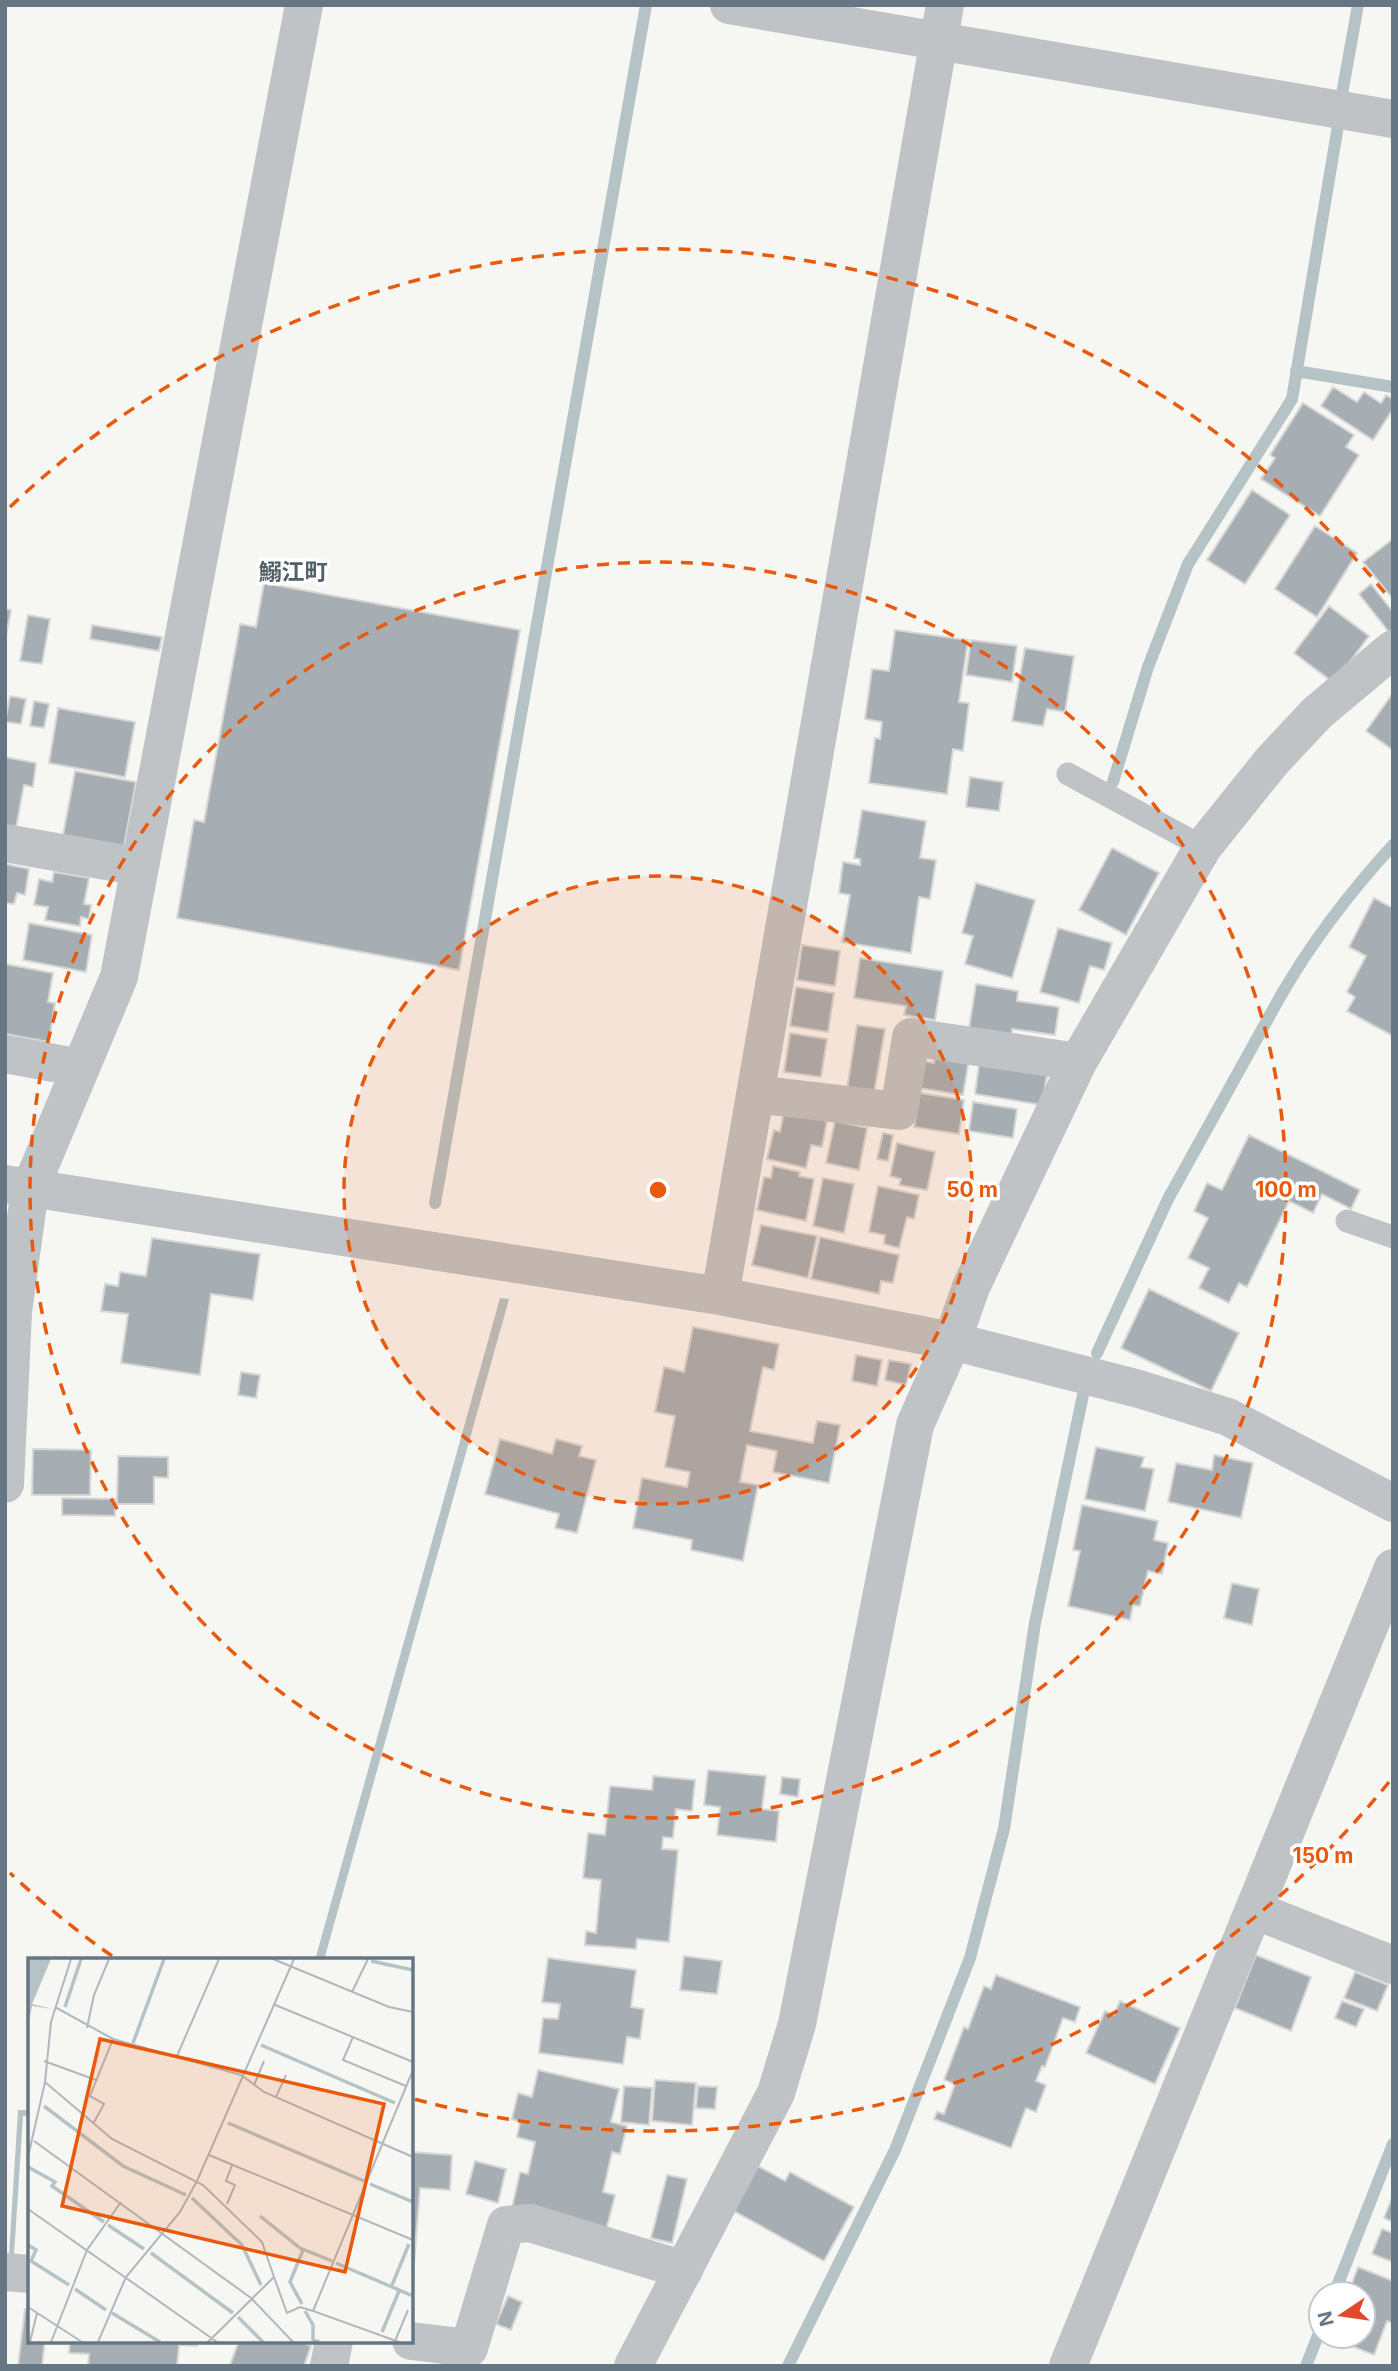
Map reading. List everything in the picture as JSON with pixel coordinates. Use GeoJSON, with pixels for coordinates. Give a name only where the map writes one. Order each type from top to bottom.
{"type":"FeatureCollection","features":[{"type":"Feature","properties":{"kind":"street"},"geometry":{"type":"LineString","coordinates":[[5,1484],[18,1187],[81,1068],[119,977],[304,5]]}},
{"type":"Feature","properties":{"kind":"street"},"geometry":{"type":"LineString","coordinates":[[729,5],[1393,119]]}},
{"type":"Feature","properties":{"kind":"street"},"geometry":{"type":"LineString","coordinates":[[720,1296],[944,5]]}},
{"type":"Feature","properties":{"kind":"street"},"geometry":{"type":"LineString","coordinates":[[633,2366],[776,2092],[797,2024],[915,1425],[953,1341],[971,1287],[1078,1062],[1203,847],[1272,761],[1317,713],[1393,649]]}},
{"type":"Feature","properties":{"kind":"street"},"geometry":{"type":"LineString","coordinates":[[5,843],[140,866]]}},
{"type":"Feature","properties":{"kind":"street"},"geometry":{"type":"LineString","coordinates":[[755,1094],[899,1111],[911,1037],[1078,1062]]}},
{"type":"Feature","properties":{"kind":"street"},"geometry":{"type":"LineString","coordinates":[[5,1054],[81,1068]]}},
{"type":"Feature","properties":{"kind":"street"},"geometry":{"type":"LineString","coordinates":[[18,1187],[720,1296],[953,1341],[1139,1389],[1228,1417],[1393,1503]]}},
{"type":"Feature","properties":{"kind":"street"},"geometry":{"type":"LineString","coordinates":[[1068,2366],[1393,1568]]}},
{"type":"Feature","properties":{"kind":"street"},"geometry":{"type":"LineString","coordinates":[[1254,1910],[1393,1965]]}},
{"type":"Feature","properties":{"kind":"street"},"geometry":{"type":"LineString","coordinates":[[413,2341],[469,2348],[506,2225],[530,2223],[684,2270]]}},
{"type":"Feature","properties":{"kind":"street"},"geometry":{"type":"LineString","coordinates":[[5,2272],[28,2274]]}},
{"type":"Feature","properties":{"kind":"street"},"geometry":{"type":"LineString","coordinates":[[329,2366],[334,2343]]}},
{"type":"Feature","properties":{"kind":"lane"},"geometry":{"type":"LineString","coordinates":[[1068,774],[1203,847]]}},
{"type":"Feature","properties":{"kind":"lane"},"geometry":{"type":"LineString","coordinates":[[1347,1221],[1393,1237]]}},
{"type":"Feature","properties":{"kind":"shaded area"},"geometry":{"type":"Polygon","coordinates":[[[500,1298],[509,1299],[325,1958],[316,1958],[500,1298]]]}},
{"type":"Feature","properties":{"kind":"shaded area"},"geometry":{"type":"Polygon","coordinates":[[[18,2110],[28,2110],[28,2116],[23,2116],[14,2255],[9,2255],[18,2110]]]}},
{"type":"Feature","properties":{"kind":"building"},"geometry":{"type":"Polygon","coordinates":[[[1333,387],[1357,402],[1364,392],[1381,403],[1386,395],[1393,399],[1393,409],[1373,440],[1321,406],[1333,387]]]}},
{"type":"Feature","properties":{"kind":"building"},"geometry":{"type":"Polygon","coordinates":[[[1303,403],[1354,435],[1346,447],[1359,455],[1320,516],[1261,479],[1275,458],[1270,455],[1303,403]]]}},
{"type":"Feature","properties":{"kind":"building"},"geometry":{"type":"Polygon","coordinates":[[[1252,490],[1290,515],[1245,584],[1207,560],[1252,490]]]}},
{"type":"Feature","properties":{"kind":"building"},"geometry":{"type":"Polygon","coordinates":[[[1315,526],[1357,553],[1317,617],[1275,589],[1315,526]]]}},
{"type":"Feature","properties":{"kind":"building"},"geometry":{"type":"Polygon","coordinates":[[[1393,539],[1393,599],[1363,562],[1393,539]]]}},
{"type":"Feature","properties":{"kind":"building"},"geometry":{"type":"Polygon","coordinates":[[[264,583],[520,630],[459,970],[177,918],[194,820],[204,822],[240,624],[256,627],[264,583]]]}},
{"type":"Feature","properties":{"kind":"building"},"geometry":{"type":"Polygon","coordinates":[[[1371,584],[1393,612],[1392,636],[1359,594],[1371,584]]]}},
{"type":"Feature","properties":{"kind":"building"},"geometry":{"type":"Polygon","coordinates":[[[1329,606],[1369,636],[1334,683],[1294,653],[1329,606]]]}},
{"type":"Feature","properties":{"kind":"building"},"geometry":{"type":"Polygon","coordinates":[[[5,609],[11,610],[6,636],[5,636],[5,609]]]}},
{"type":"Feature","properties":{"kind":"building"},"geometry":{"type":"Polygon","coordinates":[[[28,615],[50,619],[42,664],[20,661],[28,615]]]}},
{"type":"Feature","properties":{"kind":"building"},"geometry":{"type":"Polygon","coordinates":[[[92,625],[162,637],[159,651],[90,639],[92,625]]]}},
{"type":"Feature","properties":{"kind":"building"},"geometry":{"type":"Polygon","coordinates":[[[895,630],[968,640],[959,702],[969,703],[963,751],[953,749],[947,794],[869,783],[875,738],[880,739],[882,722],[865,719],[872,669],[889,671],[895,630]]]}},
{"type":"Feature","properties":{"kind":"building"},"geometry":{"type":"Polygon","coordinates":[[[971,640],[1017,646],[1012,682],[966,675],[971,640]]]}},
{"type":"Feature","properties":{"kind":"building"},"geometry":{"type":"Polygon","coordinates":[[[1025,648],[1074,656],[1065,712],[1047,709],[1043,726],[1012,721],[1025,648]]]}},
{"type":"Feature","properties":{"kind":"building"},"geometry":{"type":"Polygon","coordinates":[[[1393,693],[1393,750],[1366,731],[1393,693]]]}},
{"type":"Feature","properties":{"kind":"building"},"geometry":{"type":"Polygon","coordinates":[[[10,696],[26,699],[21,724],[5,722],[10,696]]]}},
{"type":"Feature","properties":{"kind":"building"},"geometry":{"type":"Polygon","coordinates":[[[34,701],[49,704],[44,728],[30,726],[34,701]]]}},
{"type":"Feature","properties":{"kind":"building"},"geometry":{"type":"Polygon","coordinates":[[[58,708],[135,722],[125,777],[49,763],[58,708]]]}},
{"type":"Feature","properties":{"kind":"building"},"geometry":{"type":"Polygon","coordinates":[[[5,757],[36,763],[33,787],[24,785],[16,828],[5,826],[5,757]]]}},
{"type":"Feature","properties":{"kind":"building"},"geometry":{"type":"Polygon","coordinates":[[[75,771],[136,782],[124,846],[63,835],[75,771]]]}},
{"type":"Feature","properties":{"kind":"building"},"geometry":{"type":"Polygon","coordinates":[[[970,777],[1003,782],[999,811],[966,807],[970,777]]]}},
{"type":"Feature","properties":{"kind":"building"},"geometry":{"type":"Polygon","coordinates":[[[862,810],[926,821],[920,858],[936,860],[930,899],[919,897],[911,953],[842,942],[850,895],[839,893],[843,862],[860,865],[860,859],[854,858],[862,810]]]}},
{"type":"Feature","properties":{"kind":"building"},"geometry":{"type":"Polygon","coordinates":[[[1112,848],[1159,873],[1126,935],[1079,910],[1112,848]]]}},
{"type":"Feature","properties":{"kind":"building"},"geometry":{"type":"Polygon","coordinates":[[[5,864],[29,869],[25,895],[17,893],[14,904],[5,903],[5,864]]]}},
{"type":"Feature","properties":{"kind":"building"},"geometry":{"type":"Polygon","coordinates":[[[54,872],[89,878],[84,904],[91,905],[89,919],[81,917],[80,926],[45,920],[48,907],[34,905],[39,879],[52,882],[54,872]]]}},
{"type":"Feature","properties":{"kind":"building"},"geometry":{"type":"Polygon","coordinates":[[[976,883],[1035,900],[1012,978],[965,964],[973,936],[962,933],[976,883]]]}},
{"type":"Feature","properties":{"kind":"building"},"geometry":{"type":"Polygon","coordinates":[[[1374,898],[1393,908],[1393,1036],[1347,1011],[1355,997],[1347,992],[1366,956],[1349,947],[1374,898]]]}},
{"type":"Feature","properties":{"kind":"building"},"geometry":{"type":"Polygon","coordinates":[[[29,923],[92,935],[86,972],[23,960],[29,923]]]}},
{"type":"Feature","properties":{"kind":"building"},"geometry":{"type":"Polygon","coordinates":[[[1058,928],[1112,943],[1104,970],[1090,966],[1079,1003],[1040,992],[1058,928]]]}},
{"type":"Feature","properties":{"kind":"building"},"geometry":{"type":"Polygon","coordinates":[[[802,945],[840,951],[835,986],[797,980],[802,945]]]}},
{"type":"Feature","properties":{"kind":"building"},"geometry":{"type":"Polygon","coordinates":[[[860,958],[943,971],[935,1020],[904,1015],[906,1006],[854,998],[860,958]]]}},
{"type":"Feature","properties":{"kind":"building"},"geometry":{"type":"Polygon","coordinates":[[[5,964],[53,973],[48,1002],[55,1003],[49,1042],[5,1034],[5,964]]]}},
{"type":"Feature","properties":{"kind":"building"},"geometry":{"type":"Polygon","coordinates":[[[976,984],[1018,991],[1017,1001],[1059,1007],[1055,1035],[1012,1029],[1012,1034],[969,1028],[976,984]]]}},
{"type":"Feature","properties":{"kind":"building"},"geometry":{"type":"Polygon","coordinates":[[[796,987],[834,993],[828,1032],[790,1026],[796,987]]]}},
{"type":"Feature","properties":{"kind":"building"},"geometry":{"type":"Polygon","coordinates":[[[857,1025],[885,1029],[874,1093],[847,1089],[857,1025]]]}},
{"type":"Feature","properties":{"kind":"building"},"geometry":{"type":"Polygon","coordinates":[[[790,1033],[827,1039],[821,1077],[784,1072],[790,1033]]]}},
{"type":"Feature","properties":{"kind":"building"},"geometry":{"type":"Polygon","coordinates":[[[935,1054],[969,1059],[963,1095],[920,1088],[924,1061],[934,1063],[935,1054]]]}},
{"type":"Feature","properties":{"kind":"building"},"geometry":{"type":"Polygon","coordinates":[[[979,1064],[1047,1075],[1042,1105],[975,1094],[979,1064]]]}},
{"type":"Feature","properties":{"kind":"building"},"geometry":{"type":"Polygon","coordinates":[[[920,1093],[964,1100],[959,1134],[914,1127],[920,1093]]]}},
{"type":"Feature","properties":{"kind":"building"},"geometry":{"type":"Polygon","coordinates":[[[973,1102],[1017,1109],[1013,1138],[969,1131],[973,1102]]]}},
{"type":"Feature","properties":{"kind":"building"},"geometry":{"type":"Polygon","coordinates":[[[784,1111],[827,1121],[822,1147],[811,1145],[806,1168],[767,1159],[774,1130],[780,1132],[784,1111]]]}},
{"type":"Feature","properties":{"kind":"building"},"geometry":{"type":"Polygon","coordinates":[[[835,1121],[867,1128],[859,1170],[826,1163],[835,1121]]]}},
{"type":"Feature","properties":{"kind":"building"},"geometry":{"type":"Polygon","coordinates":[[[883,1133],[893,1135],[888,1161],[877,1159],[883,1133]]]}},
{"type":"Feature","properties":{"kind":"building"},"geometry":{"type":"Polygon","coordinates":[[[1249,1135],[1360,1190],[1351,1209],[1322,1194],[1313,1213],[1289,1201],[1247,1287],[1239,1283],[1229,1303],[1199,1288],[1209,1268],[1188,1258],[1208,1218],[1194,1211],[1207,1183],[1222,1190],[1249,1135]]]}},
{"type":"Feature","properties":{"kind":"building"},"geometry":{"type":"Polygon","coordinates":[[[897,1143],[935,1152],[927,1190],[899,1185],[901,1179],[890,1176],[897,1143]]]}},
{"type":"Feature","properties":{"kind":"building"},"geometry":{"type":"Polygon","coordinates":[[[773,1166],[800,1172],[799,1176],[814,1179],[806,1221],[757,1210],[764,1177],[771,1178],[773,1166]]]}},
{"type":"Feature","properties":{"kind":"building"},"geometry":{"type":"Polygon","coordinates":[[[823,1178],[854,1184],[844,1233],[813,1226],[823,1178]]]}},
{"type":"Feature","properties":{"kind":"building"},"geometry":{"type":"Polygon","coordinates":[[[878,1186],[919,1195],[914,1219],[907,1217],[899,1248],[884,1244],[885,1235],[869,1232],[878,1186]]]}},
{"type":"Feature","properties":{"kind":"building"},"geometry":{"type":"Polygon","coordinates":[[[761,1225],[817,1236],[808,1278],[752,1265],[761,1225]]]}},
{"type":"Feature","properties":{"kind":"building"},"geometry":{"type":"Polygon","coordinates":[[[820,1237],[899,1255],[893,1283],[881,1281],[879,1294],[811,1279],[820,1237]]]}},
{"type":"Feature","properties":{"kind":"building"},"geometry":{"type":"Polygon","coordinates":[[[152,1238],[260,1254],[253,1300],[211,1294],[200,1375],[121,1363],[128,1314],[101,1311],[105,1284],[118,1286],[120,1272],[146,1276],[152,1238]]]}},
{"type":"Feature","properties":{"kind":"building"},"geometry":{"type":"Polygon","coordinates":[[[1149,1289],[1239,1333],[1211,1391],[1121,1348],[1149,1289]]]}},
{"type":"Feature","properties":{"kind":"building"},"geometry":{"type":"Polygon","coordinates":[[[693,1327],[779,1344],[774,1370],[763,1367],[750,1431],[813,1443],[817,1421],[840,1425],[829,1483],[773,1472],[777,1451],[747,1445],[740,1482],[758,1485],[743,1561],[691,1550],[692,1540],[633,1528],[642,1478],[687,1487],[690,1472],[665,1467],[675,1416],[655,1412],[664,1367],[684,1372],[693,1327]]]}},
{"type":"Feature","properties":{"kind":"building"},"geometry":{"type":"Polygon","coordinates":[[[856,1355],[882,1360],[877,1386],[852,1381],[856,1355]]]}},
{"type":"Feature","properties":{"kind":"building"},"geometry":{"type":"Polygon","coordinates":[[[889,1360],[911,1364],[906,1385],[885,1380],[889,1360]]]}},
{"type":"Feature","properties":{"kind":"building"},"geometry":{"type":"Polygon","coordinates":[[[241,1372],[260,1375],[256,1398],[238,1395],[241,1372]]]}},
{"type":"Feature","properties":{"kind":"building"},"geometry":{"type":"Polygon","coordinates":[[[500,1439],[552,1454],[556,1439],[582,1446],[579,1456],[596,1460],[577,1533],[555,1528],[559,1514],[485,1494],[500,1439]]]}},
{"type":"Feature","properties":{"kind":"building"},"geometry":{"type":"Polygon","coordinates":[[[1096,1447],[1144,1457],[1141,1467],[1154,1469],[1145,1511],[1085,1499],[1096,1447]]]}},
{"type":"Feature","properties":{"kind":"building"},"geometry":{"type":"Polygon","coordinates":[[[33,1449],[91,1450],[90,1495],[32,1495],[33,1449]]]}},
{"type":"Feature","properties":{"kind":"building"},"geometry":{"type":"Polygon","coordinates":[[[1214,1455],[1253,1463],[1241,1518],[1168,1502],[1176,1463],[1212,1470],[1214,1455]]]}},
{"type":"Feature","properties":{"kind":"building"},"geometry":{"type":"Polygon","coordinates":[[[118,1456],[168,1457],[168,1478],[154,1477],[154,1504],[117,1504],[118,1456]]]}},
{"type":"Feature","properties":{"kind":"building"},"geometry":{"type":"Polygon","coordinates":[[[62,1498],[115,1499],[115,1516],[62,1515],[62,1498]]]}},
{"type":"Feature","properties":{"kind":"building"},"geometry":{"type":"Polygon","coordinates":[[[1082,1505],[1158,1521],[1154,1540],[1168,1543],[1162,1574],[1148,1571],[1140,1606],[1133,1605],[1130,1620],[1068,1606],[1080,1551],[1073,1550],[1082,1505]]]}},
{"type":"Feature","properties":{"kind":"building"},"geometry":{"type":"Polygon","coordinates":[[[1232,1583],[1259,1589],[1252,1625],[1224,1618],[1232,1583]]]}},
{"type":"Feature","properties":{"kind":"building"},"geometry":{"type":"Polygon","coordinates":[[[708,1770],[766,1776],[762,1809],[779,1811],[776,1842],[717,1835],[720,1807],[704,1805],[708,1770]]]}},
{"type":"Feature","properties":{"kind":"building"},"geometry":{"type":"Polygon","coordinates":[[[653,1776],[695,1780],[692,1811],[676,1809],[673,1838],[663,1837],[662,1849],[678,1850],[669,1942],[637,1939],[636,1949],[585,1945],[586,1931],[596,1933],[601,1880],[583,1878],[588,1833],[605,1835],[610,1786],[652,1790],[653,1776]]]}},
{"type":"Feature","properties":{"kind":"building"},"geometry":{"type":"Polygon","coordinates":[[[782,1777],[800,1779],[798,1797],[780,1794],[782,1777]]]}},
{"type":"Feature","properties":{"kind":"building"},"geometry":{"type":"Polygon","coordinates":[[[1256,1955],[1311,1977],[1291,2031],[1235,2008],[1256,1955]]]}},
{"type":"Feature","properties":{"kind":"building"},"geometry":{"type":"Polygon","coordinates":[[[684,1956],[722,1961],[717,1994],[680,1990],[684,1956]]]}},
{"type":"Feature","properties":{"kind":"building"},"geometry":{"type":"Polygon","coordinates":[[[548,1958],[636,1970],[631,2007],[644,2009],[640,2039],[627,2037],[623,2064],[539,2053],[543,2018],[558,2019],[560,2004],[542,2002],[548,1958]]]}},
{"type":"Feature","properties":{"kind":"building"},"geometry":{"type":"Polygon","coordinates":[[[1355,1972],[1388,1985],[1377,2011],[1344,1998],[1355,1972]]]}},
{"type":"Feature","properties":{"kind":"building"},"geometry":{"type":"Polygon","coordinates":[[[996,1975],[1080,2007],[1075,2022],[1063,2018],[1045,2067],[1042,2066],[1036,2081],[1046,2085],[1036,2112],[1026,2108],[1011,2148],[934,2119],[937,2112],[944,2114],[955,2084],[944,2080],[964,2027],[968,2029],[984,1986],[991,1989],[996,1975]]]}},
{"type":"Feature","properties":{"kind":"building"},"geometry":{"type":"Polygon","coordinates":[[[1120,2001],[1180,2028],[1155,2084],[1086,2053],[1105,2011],[1114,2015],[1120,2001]]]}},
{"type":"Feature","properties":{"kind":"building"},"geometry":{"type":"Polygon","coordinates":[[[1342,2001],[1364,2009],[1356,2027],[1335,2018],[1342,2001]]]}},
{"type":"Feature","properties":{"kind":"building"},"geometry":{"type":"Polygon","coordinates":[[[538,2070],[619,2089],[611,2122],[627,2126],[620,2154],[612,2152],[603,2192],[615,2195],[606,2231],[512,2208],[520,2172],[528,2174],[535,2142],[517,2137],[520,2122],[512,2119],[518,2093],[532,2097],[538,2070]]]}},
{"type":"Feature","properties":{"kind":"building"},"geometry":{"type":"Polygon","coordinates":[[[655,2080],[696,2083],[692,2125],[652,2121],[655,2080]]]}},
{"type":"Feature","properties":{"kind":"building"},"geometry":{"type":"Polygon","coordinates":[[[624,2086],[652,2088],[649,2125],[621,2122],[624,2086]]]}},
{"type":"Feature","properties":{"kind":"building"},"geometry":{"type":"Polygon","coordinates":[[[698,2086],[717,2087],[715,2109],[696,2108],[698,2086]]]}},
{"type":"Feature","properties":{"kind":"building"},"geometry":{"type":"Polygon","coordinates":[[[413,2152],[452,2155],[450,2190],[420,2188],[413,2276],[413,2152]]]}},
{"type":"Feature","properties":{"kind":"building"},"geometry":{"type":"Polygon","coordinates":[[[475,2161],[506,2169],[498,2203],[466,2194],[475,2161]]]}},
{"type":"Feature","properties":{"kind":"building"},"geometry":{"type":"Polygon","coordinates":[[[758,2166],[785,2181],[790,2172],[854,2207],[824,2261],[734,2211],[758,2166]]]}},
{"type":"Feature","properties":{"kind":"building"},"geometry":{"type":"Polygon","coordinates":[[[667,2175],[687,2179],[672,2243],[651,2238],[667,2175]]]}},
{"type":"Feature","properties":{"kind":"building"},"geometry":{"type":"Polygon","coordinates":[[[1393,2195],[1393,2222],[1384,2218],[1393,2195]]]}},
{"type":"Feature","properties":{"kind":"building"},"geometry":{"type":"Polygon","coordinates":[[[1382,2229],[1393,2233],[1393,2262],[1372,2254],[1382,2229]]]}},
{"type":"Feature","properties":{"kind":"building"},"geometry":{"type":"Polygon","coordinates":[[[1358,2267],[1393,2281],[1393,2323],[1387,2321],[1377,2347],[1377,2280],[1353,2280],[1358,2267]]]}},
{"type":"Feature","properties":{"kind":"building"},"geometry":{"type":"Polygon","coordinates":[[[508,2296],[522,2302],[511,2330],[496,2324],[508,2296]]]}},
{"type":"Feature","properties":{"kind":"building"},"geometry":{"type":"Polygon","coordinates":[[[25,2309],[28,2309],[28,2343],[45,2343],[42,2366],[18,2366],[25,2309]]]}},
{"type":"Feature","properties":{"kind":"building"},"geometry":{"type":"Polygon","coordinates":[[[70,2343],[197,2343],[197,2346],[179,2345],[177,2366],[88,2366],[89,2354],[69,2353],[70,2343]]]}},
{"type":"Feature","properties":{"kind":"building"},"geometry":{"type":"Polygon","coordinates":[[[238,2343],[303,2343],[311,2346],[304,2366],[230,2365],[238,2343]]]}},
{"type":"Feature","properties":{"kind":"building"},"geometry":{"type":"Polygon","coordinates":[[[1361,2350],[1376,2350],[1374,2355],[1361,2350]]]}},
{"type":"Feature","properties":{"kind":"waterway"},"geometry":{"type":"LineString","coordinates":[[435,1203],[646,5]]}},
{"type":"Feature","properties":{"kind":"waterway"},"geometry":{"type":"LineString","coordinates":[[1342,94],[1358,5]]}},
{"type":"Feature","properties":{"kind":"waterway"},"geometry":{"type":"LineString","coordinates":[[1113,782],[1148,667],[1188,564],[1292,399],[1338,126]]}},
{"type":"Feature","properties":{"kind":"waterway"},"geometry":{"type":"LineString","coordinates":[[1296,371],[1393,387]]}},
{"type":"Feature","properties":{"kind":"waterway"},"geometry":{"type":"LineString","coordinates":[[1097,1353],[1168,1199],[1280,997],[1332,918],[1393,845]]}},
{"type":"Feature","properties":{"kind":"waterway"},"geometry":{"type":"LineString","coordinates":[[788,2366],[895,2150],[970,1958],[1004,1829],[1035,1623],[1083,1395]]}},
{"type":"Feature","properties":{"kind":"waterway"},"geometry":{"type":"LineString","coordinates":[[1340,2280],[1393,2144]]}},
{"type":"Feature","properties":{"kind":"waterway"},"geometry":{"type":"LineString","coordinates":[[1306,2366],[1312,2350]]}},
{"type":"Feature","properties":{"kind":"district","name":"鰯江町"},"geometry":{"type":"Point","coordinates":[293,572]}}]}
